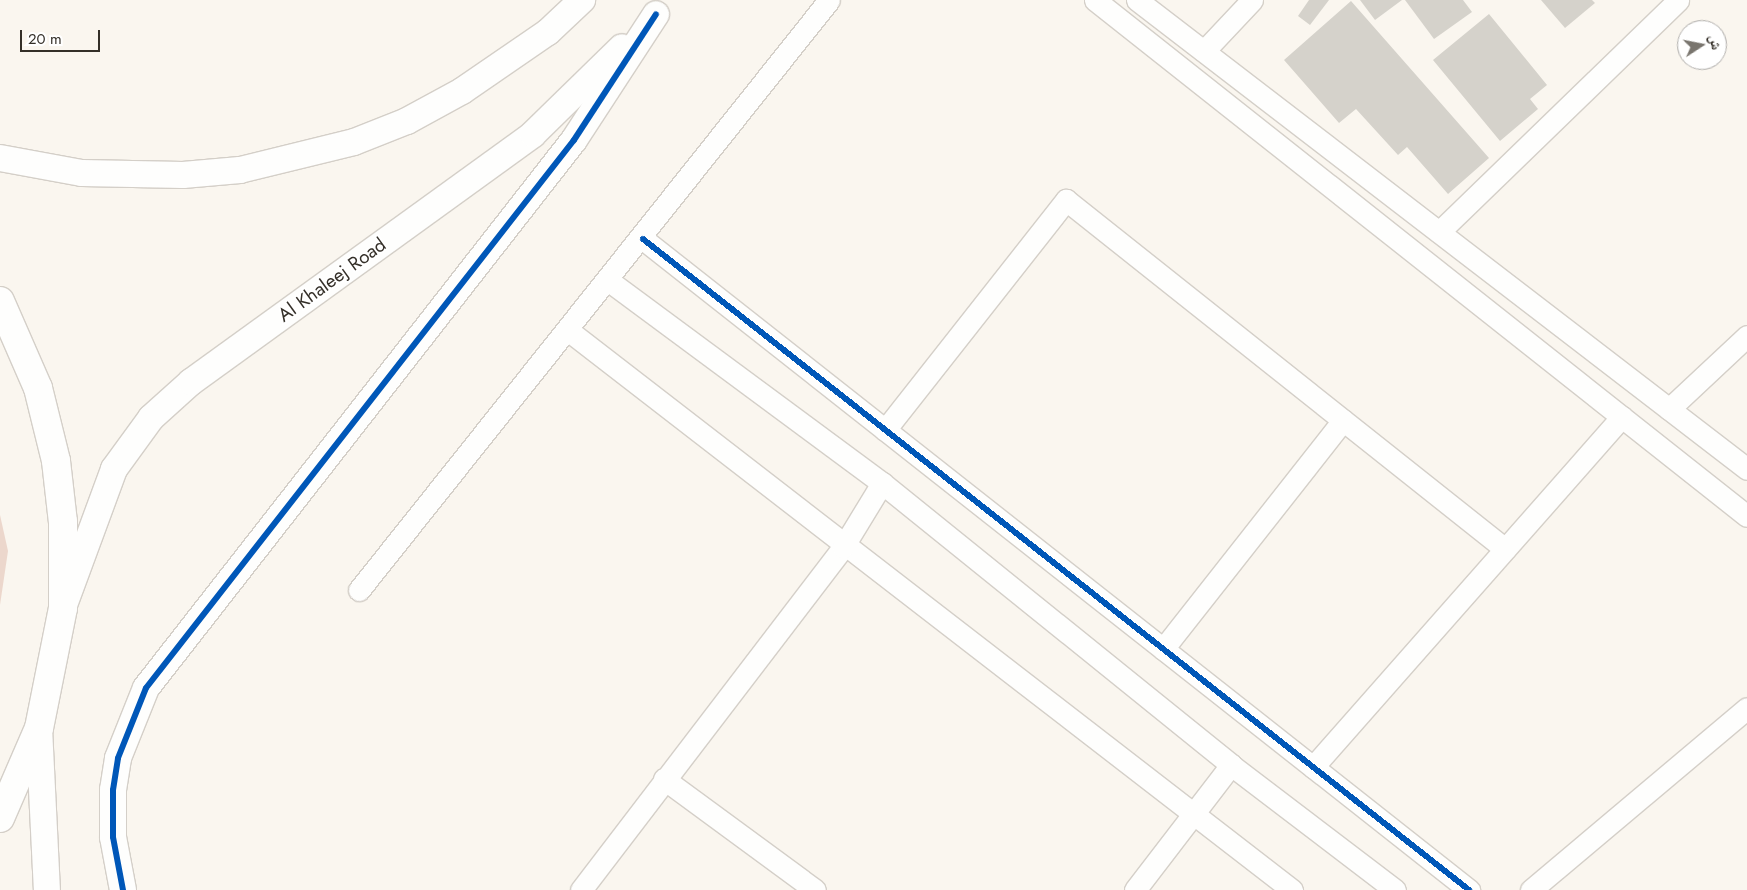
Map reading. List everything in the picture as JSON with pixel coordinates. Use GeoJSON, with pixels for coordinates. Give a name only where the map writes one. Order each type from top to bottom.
{"type":"FeatureCollection","features":[{"type":"Feature","properties":{"kind":"main road"},"geometry":{"type":"LineString","coordinates":[[0,301],[38,388],[56,461],[63,522],[63,608],[39,728],[0,818]]}},
{"type":"Feature","properties":{"kind":"street"},"geometry":{"type":"LineString","coordinates":[[0,158],[82,173],[183,175],[240,170],[329,149],[407,121],[462,91],[548,32],[582,0]]}},
{"type":"Feature","properties":{"kind":"street"},"geometry":{"type":"LineString","coordinates":[[359,590],[569,331],[829,0]]}},
{"type":"Feature","properties":{"kind":"street"},"geometry":{"type":"LineString","coordinates":[[1096,0],[1747,516]]}},
{"type":"Feature","properties":{"kind":"street"},"geometry":{"type":"LineString","coordinates":[[1137,0],[1747,469]]}},
{"type":"Feature","properties":{"kind":"street"},"geometry":{"type":"LineString","coordinates":[[1204,51],[1252,0]]}},
{"type":"Feature","properties":{"kind":"street"},"geometry":{"type":"LineString","coordinates":[[1439,232],[1678,0]]}},
{"type":"Feature","properties":{"kind":"street"},"geometry":{"type":"LineString","coordinates":[[123,890],[113,837],[113,790],[118,758],[146,688],[574,140],[662,7]]}},
{"type":"Feature","properties":{"kind":"street","name":"Al Khaleej Road"},"geometry":{"type":"LineString","coordinates":[[63,608],[114,469],[150,418],[192,382],[534,134],[662,7]]}},
{"type":"Feature","properties":{"kind":"street"},"geometry":{"type":"LineString","coordinates":[[886,430],[1066,200],[1505,549]]}},
{"type":"Feature","properties":{"kind":"street"},"geometry":{"type":"LineString","coordinates":[[643,238],[1468,890]]}},
{"type":"Feature","properties":{"kind":"street"},"geometry":{"type":"LineString","coordinates":[[608,280],[882,483],[1231,765],[1395,890]]}},
{"type":"Feature","properties":{"kind":"street"},"geometry":{"type":"LineString","coordinates":[[569,331],[843,547],[1292,890]]}},
{"type":"Feature","properties":{"kind":"street"},"geometry":{"type":"LineString","coordinates":[[1668,409],[1747,336]]}},
{"type":"Feature","properties":{"kind":"street"},"geometry":{"type":"LineString","coordinates":[[1313,767],[1622,416]]}},
{"type":"Feature","properties":{"kind":"street"},"geometry":{"type":"LineString","coordinates":[[1163,649],[1343,420]]}},
{"type":"Feature","properties":{"kind":"street"},"geometry":{"type":"LineString","coordinates":[[581,890],[843,547],[882,483]]}},
{"type":"Feature","properties":{"kind":"street"},"geometry":{"type":"LineString","coordinates":[[1531,890],[1747,708]]}},
{"type":"Feature","properties":{"kind":"street"},"geometry":{"type":"LineString","coordinates":[[39,728],[47,890]]}},
{"type":"Feature","properties":{"kind":"street"},"geometry":{"type":"LineString","coordinates":[[1135,890],[1231,765]]}},
{"type":"Feature","properties":{"kind":"street"},"geometry":{"type":"LineString","coordinates":[[664,779],[815,890]]}},
{"type":"Feature","properties":{"kind":"shaded area"},"geometry":{"type":"Polygon","coordinates":[[[0,515],[8,551],[0,605],[0,515]]]}},
{"type":"Feature","properties":{"kind":"building"},"geometry":{"type":"Polygon","coordinates":[[[1309,0],[1329,0],[1310,25],[1298,16],[1309,0]]]}},
{"type":"Feature","properties":{"kind":"building"},"geometry":{"type":"Polygon","coordinates":[[[1360,0],[1402,0],[1375,20],[1360,0]]]}},
{"type":"Feature","properties":{"kind":"building"},"geometry":{"type":"Polygon","coordinates":[[[1405,0],[1463,0],[1472,12],[1434,39],[1405,0]]]}},
{"type":"Feature","properties":{"kind":"building"},"geometry":{"type":"Polygon","coordinates":[[[1541,0],[1592,0],[1595,3],[1565,28],[1541,0]]]}},
{"type":"Feature","properties":{"kind":"building"},"geometry":{"type":"Polygon","coordinates":[[[1351,1],[1489,158],[1448,194],[1407,147],[1398,155],[1356,109],[1339,123],[1284,60],[1351,1]]]}},
{"type":"Feature","properties":{"kind":"building"},"geometry":{"type":"Polygon","coordinates":[[[1489,14],[1547,85],[1530,99],[1538,109],[1500,141],[1433,60],[1489,14]]]}},
{"type":"Feature","properties":{"kind":"cycle path"},"geometry":{"type":"LineString","coordinates":[[123,890],[113,837],[113,790],[118,758],[146,688],[574,140],[656,14]]}},
{"type":"Feature","properties":{"kind":"cycle path"},"geometry":{"type":"LineString","coordinates":[[643,239],[1469,890]]}}]}
